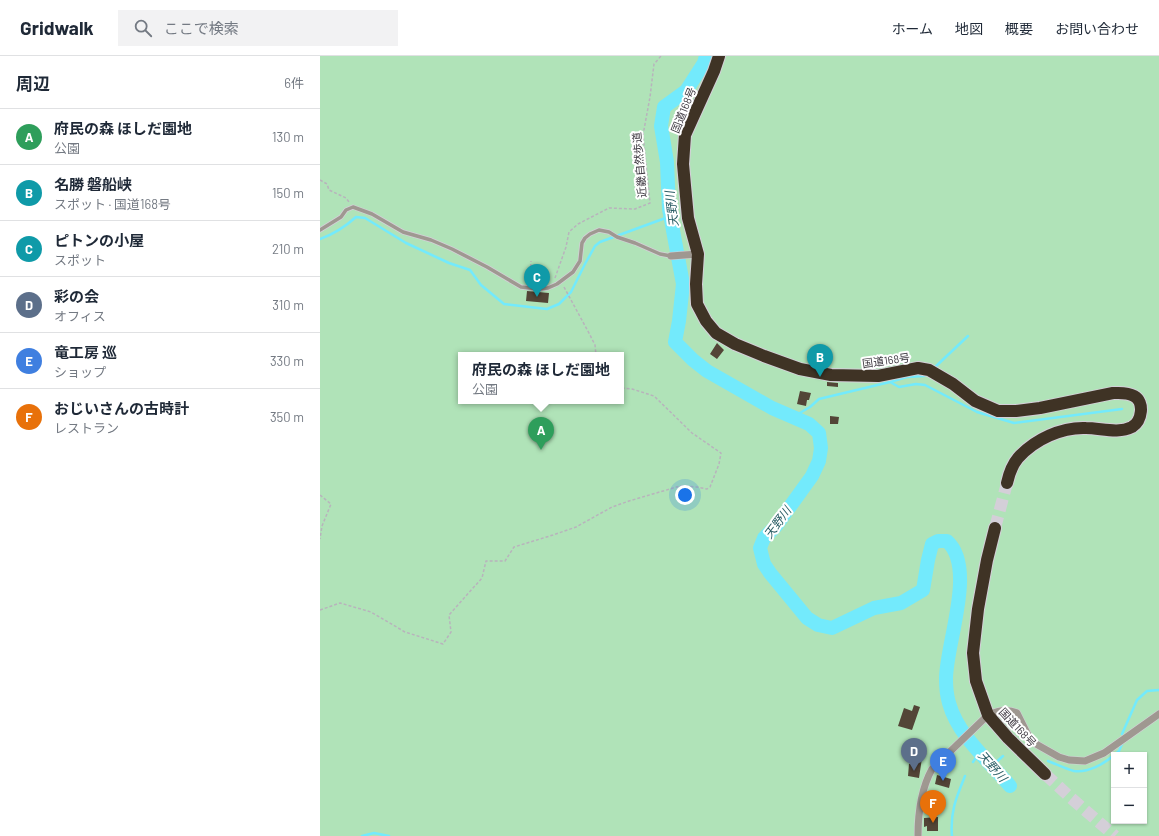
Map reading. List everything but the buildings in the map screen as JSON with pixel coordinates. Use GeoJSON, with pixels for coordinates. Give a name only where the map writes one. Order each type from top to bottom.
{"type":"FeatureCollection","features":[{"type":"Feature","properties":{"kind":"highway","name":"国道168号"},"geometry":{"type":"LineString","coordinates":[[719,56],[688,126],[683,146],[683,164],[688,218],[695,254],[697,304],[706,321],[716,333],[735,344],[793,366],[831,375],[856,377],[878,376],[918,368],[929,370],[953,384],[975,401],[998,410],[1016,411],[1040,408],[1113,393],[1124,393],[1135,397],[1141,406],[1140,417],[1133,426],[1122,430],[1085,428],[1065,430],[1044,438],[1018,458],[1011,469],[1007,483]]}},
{"type":"Feature","properties":{"kind":"highway","name":"国道168号"},"geometry":{"type":"LineString","coordinates":[[995,528],[979,602],[973,653],[976,681],[988,715],[1008,738],[1045,774]]}},
{"type":"Feature","properties":{"kind":"street"},"geometry":{"type":"LineString","coordinates":[[671,256],[695,254]]}},
{"type":"Feature","properties":{"kind":"street"},"geometry":{"type":"LineString","coordinates":[[918,836],[920,803],[926,780],[932,769],[988,715],[1000,710],[1009,709],[1017,713],[1029,737],[1036,744],[1059,757],[1069,760],[1085,761],[1104,753],[1159,714]]}},
{"type":"Feature","properties":{"kind":"lane"},"geometry":{"type":"LineString","coordinates":[[320,230],[341,217],[346,210],[353,207],[372,214],[403,232],[430,240],[452,249],[521,287],[539,289],[553,286],[568,276],[578,266],[582,243],[585,238],[598,230],[609,232],[617,237],[660,254],[671,256]]}},
{"type":"Feature","properties":{"kind":"path","name":"近畿自然歩道"},"geometry":{"type":"LineString","coordinates":[[553,286],[566,247],[569,232],[593,215],[609,208],[635,209],[650,202],[642,135],[650,97],[654,64],[661,56]]}},
{"type":"Feature","properties":{"kind":"path"},"geometry":{"type":"LineString","coordinates":[[320,180],[327,184],[329,190],[346,198],[353,207]]}},
{"type":"Feature","properties":{"kind":"path"},"geometry":{"type":"LineString","coordinates":[[529,288],[531,262]]}},
{"type":"Feature","properties":{"kind":"path"},"geometry":{"type":"LineString","coordinates":[[561,281],[590,335],[595,346],[596,352]]}},
{"type":"Feature","properties":{"kind":"path"},"geometry":{"type":"LineString","coordinates":[[320,610],[340,603],[372,612],[405,632],[443,644],[451,632],[449,615],[482,578],[486,561],[506,561],[514,546],[576,527],[612,507],[629,501],[680,486],[707,489],[710,487],[719,464],[721,453],[692,433],[654,396],[632,389],[624,388]]}},
{"type":"Feature","properties":{"kind":"path"},"geometry":{"type":"LineString","coordinates":[[320,495],[331,504],[322,526],[320,539]]}},
{"type":"Feature","properties":{"kind":"green space"},"geometry":{"type":"Polygon","coordinates":[[[320,56],[1159,56],[1159,836],[320,836],[320,56]]]}},
{"type":"Feature","properties":{"kind":"waterway","name":"天野川"},"geometry":{"type":"LineString","coordinates":[[706,56],[704,63],[686,91],[664,107],[661,126],[667,162],[669,209],[683,284],[675,342],[693,360],[707,371],[772,408],[809,424],[819,433],[821,448],[819,461],[812,476],[776,526],[764,538],[760,548],[764,564],[807,618],[818,625],[832,628],[874,608],[901,603],[923,590],[932,544],[938,541],[947,541],[956,553],[960,569],[958,607],[947,664],[946,682],[948,700],[953,715],[959,726],[975,748],[1010,786]]}},
{"type":"Feature","properties":{"kind":"waterway"},"geometry":{"type":"LineString","coordinates":[[320,239],[339,230],[356,217],[365,218],[406,243],[449,263],[470,270],[481,285],[504,304],[547,309],[559,304],[571,292],[595,246],[600,242],[671,216]]}},
{"type":"Feature","properties":{"kind":"waterway"},"geometry":{"type":"LineString","coordinates":[[934,368],[968,336]]}},
{"type":"Feature","properties":{"kind":"waterway"},"geometry":{"type":"LineString","coordinates":[[793,417],[810,407],[819,399],[907,377],[924,376],[927,374]]}},
{"type":"Feature","properties":{"kind":"waterway"},"geometry":{"type":"LineString","coordinates":[[890,382],[899,387],[916,384],[925,385],[977,412],[1014,423],[1122,409]]}},
{"type":"Feature","properties":{"kind":"waterway"},"geometry":{"type":"LineString","coordinates":[[1122,734],[1137,700],[1147,691],[1159,690]]}},
{"type":"Feature","properties":{"kind":"waterway"},"geometry":{"type":"LineString","coordinates":[[1118,752],[1122,744]]}},
{"type":"Feature","properties":{"kind":"waterway"},"geometry":{"type":"LineString","coordinates":[[973,762],[980,752]]}},
{"type":"Feature","properties":{"kind":"waterway"},"geometry":{"type":"LineString","coordinates":[[993,765],[1003,756]]}},
{"type":"Feature","properties":{"kind":"waterway"},"geometry":{"type":"LineString","coordinates":[[1048,761],[1074,771],[1085,771],[1106,762],[1111,758]]}},
{"type":"Feature","properties":{"kind":"waterway"},"geometry":{"type":"LineString","coordinates":[[952,836],[954,805],[965,776]]}},
{"type":"Feature","properties":{"kind":"waterway"},"geometry":{"type":"LineString","coordinates":[[362,836],[374,833],[389,836]]}},
{"type":"Feature","properties":{"kind":"tunnel"},"geometry":{"type":"LineString","coordinates":[[995,528],[1007,483]]}},
{"type":"Feature","properties":{"kind":"tunnel"},"geometry":{"type":"LineString","coordinates":[[1045,774],[1115,836]]}},
{"type":"Feature","properties":{"kind":"place","name":"ピトンの小屋"},"geometry":{"type":"Point","coordinates":[537,297]}},
{"type":"Feature","properties":{"kind":"place","name":"名勝 磐船峡"},"geometry":{"type":"Point","coordinates":[820,377]}},
{"type":"Feature","properties":{"kind":"place","name":"府民の森 ほしだ園地"},"geometry":{"type":"Point","coordinates":[541,450]}},
{"type":"Feature","properties":{"kind":"place","name":"彩の会"},"geometry":{"type":"Point","coordinates":[914,771]}},
{"type":"Feature","properties":{"kind":"place","name":"竜工房 巡"},"geometry":{"type":"Point","coordinates":[943,781]}},
{"type":"Feature","properties":{"kind":"place","name":"おじいさんの古時計"},"geometry":{"type":"Point","coordinates":[933,823]}}]}
